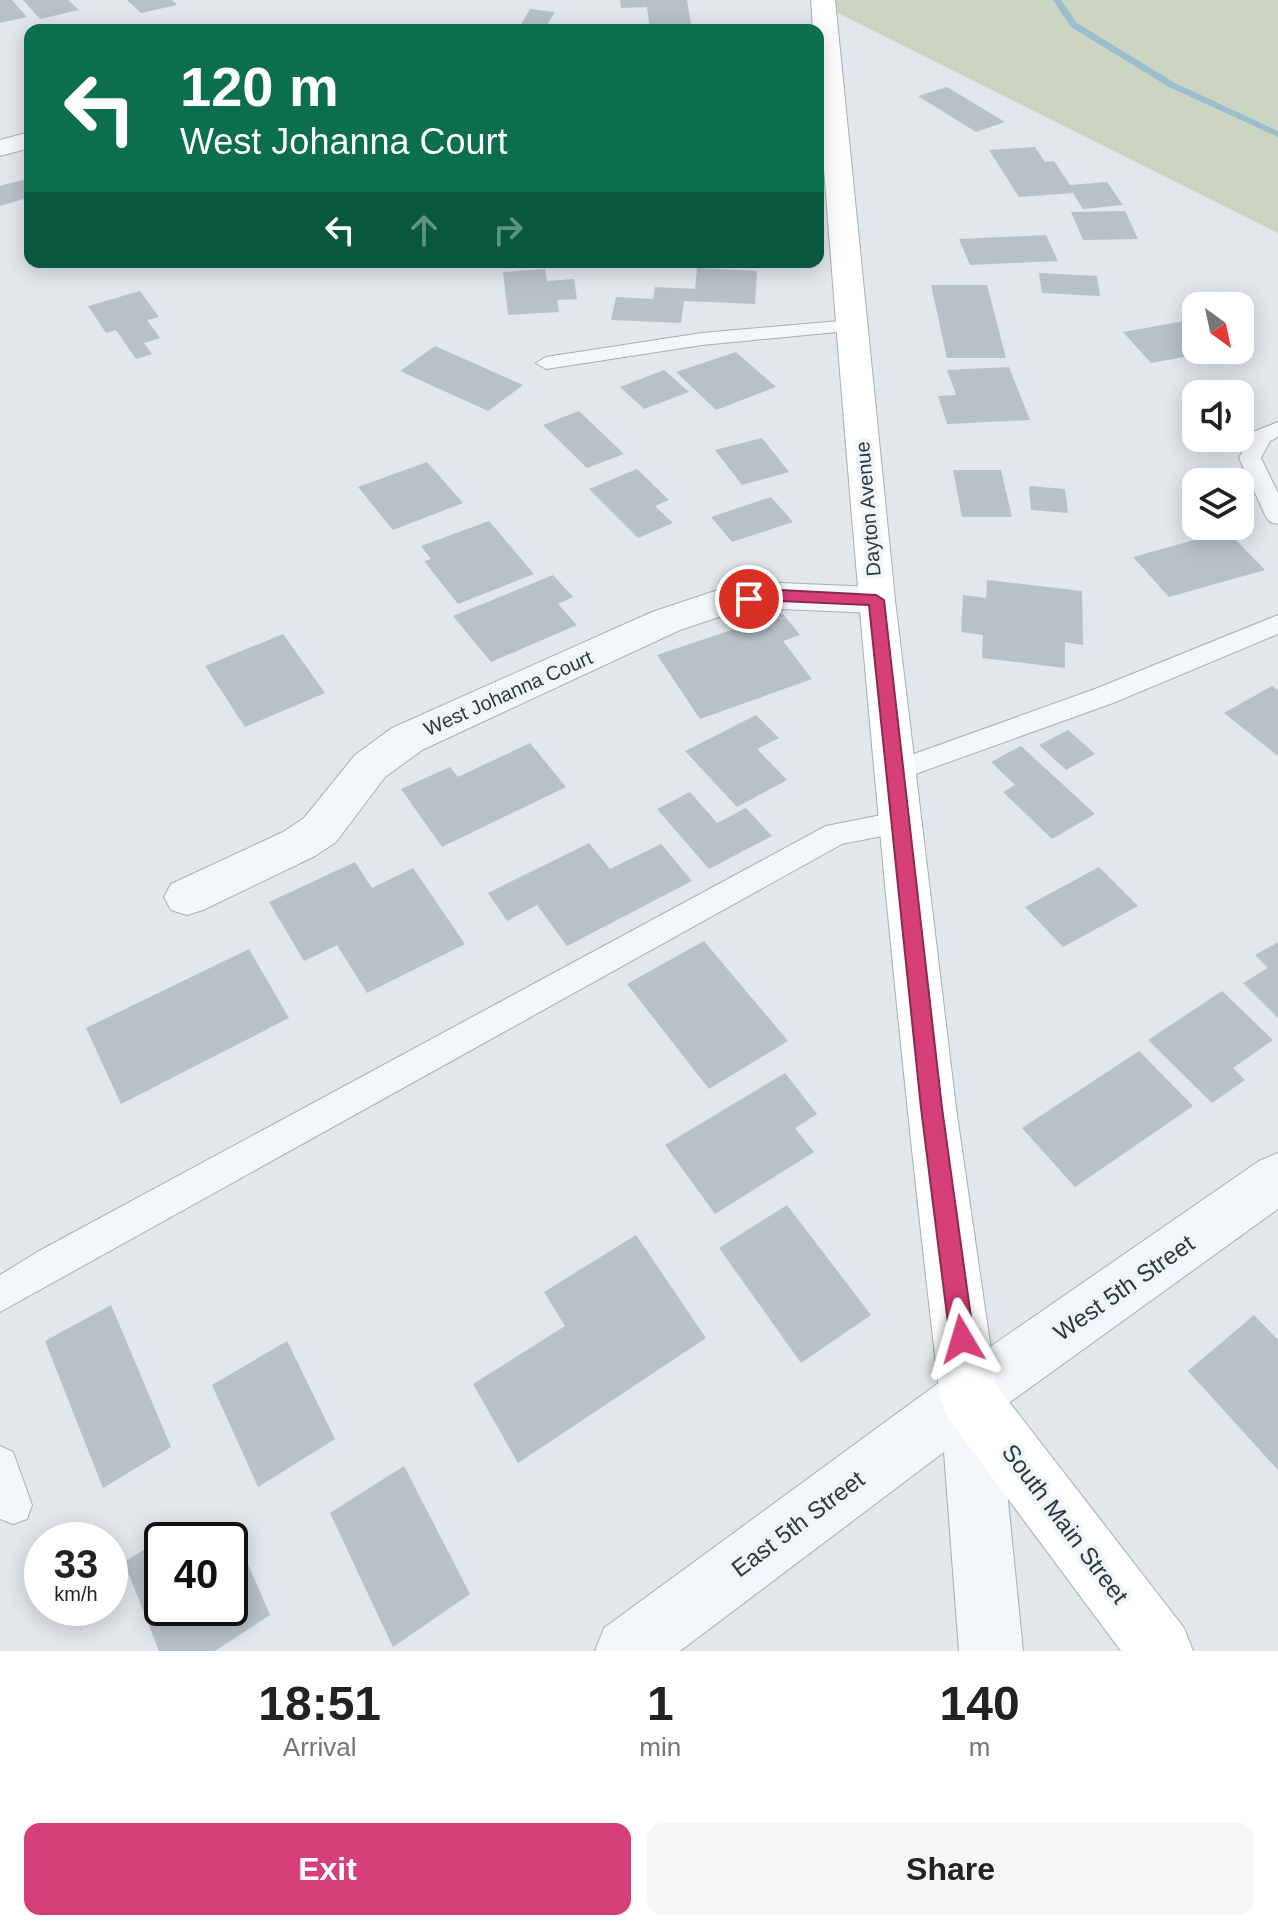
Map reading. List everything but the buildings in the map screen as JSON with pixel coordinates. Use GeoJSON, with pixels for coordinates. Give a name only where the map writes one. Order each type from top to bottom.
{"type":"FeatureCollection","features":[{"type":"Feature","properties":{"kind":"street","name":"Dayton Avenue"},"geometry":{"type":"LineString","coordinates":[[823,0],[876,600],[931,1108],[969,1397]]}},
{"type":"Feature","properties":{"kind":"street"},"geometry":{"type":"LineString","coordinates":[[0,148],[24,142]]}},
{"type":"Feature","properties":{"kind":"street","name":"West Johanna Court"},"geometry":{"type":"LineString","coordinates":[[187,897],[299,844],[320,830],[370,766],[407,739],[666,621],[718,603],[780,596],[876,600]]}},
{"type":"Feature","properties":{"kind":"street","name":"West 5th Street"},"geometry":{"type":"LineString","coordinates":[[969,1397],[1278,1178]]}},
{"type":"Feature","properties":{"kind":"street"},"geometry":{"type":"LineString","coordinates":[[969,1397],[991,1651]]}},
{"type":"Feature","properties":{"kind":"street","name":"East 5th Street"},"geometry":{"type":"LineString","coordinates":[[627,1651],[969,1397]]}},
{"type":"Feature","properties":{"kind":"street","name":"South Main Street"},"geometry":{"type":"LineString","coordinates":[[969,1397],[1161,1651]]}},
{"type":"Feature","properties":{"kind":"lane"},"geometry":{"type":"LineString","coordinates":[[546,363],[702,339],[851,326]]}},
{"type":"Feature","properties":{"kind":"lane"},"geometry":{"type":"LineString","coordinates":[[1278,429],[1261,437],[1250,458],[1278,517]]}},
{"type":"Feature","properties":{"kind":"lane"},"geometry":{"type":"LineString","coordinates":[[896,771],[1104,696],[1278,624]]}},
{"type":"Feature","properties":{"kind":"lane"},"geometry":{"type":"LineString","coordinates":[[0,1295],[51,1263],[836,834],[902,822]]}},
{"type":"Feature","properties":{"kind":"lane"},"geometry":{"type":"LineString","coordinates":[[0,1465],[13,1505]]}},
{"type":"Feature","properties":{"kind":"green space"},"geometry":{"type":"Polygon","coordinates":[[[822,0],[1278,0],[1278,233],[824,6],[822,0]]]}},
{"type":"Feature","properties":{"kind":"waterway"},"geometry":{"type":"LineString","coordinates":[[1057,0],[1074,25],[1172,85],[1278,134]]}},
{"type":"Feature","properties":{"kind":"route"},"geometry":{"type":"LineString","coordinates":[[749,599],[780,596],[876,600],[931,1108],[962,1339]]}}]}
